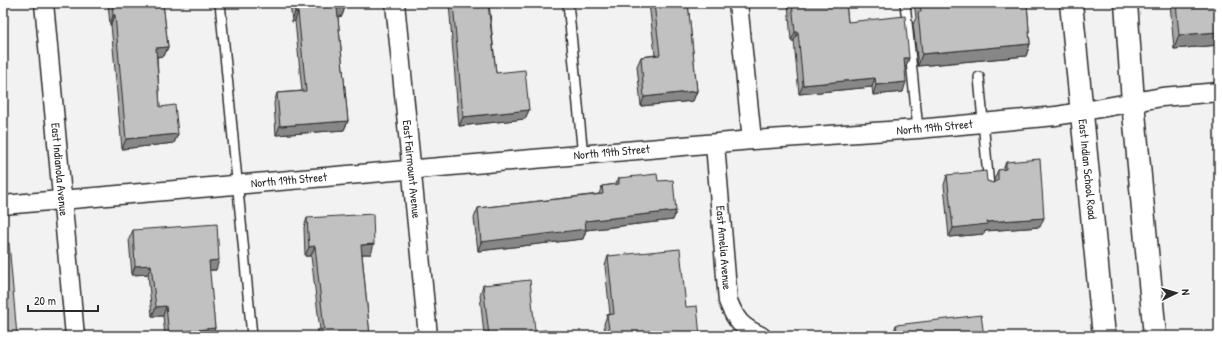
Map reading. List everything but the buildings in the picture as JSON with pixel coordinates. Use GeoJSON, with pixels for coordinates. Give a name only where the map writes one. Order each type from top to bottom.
{"type":"FeatureCollection","features":[{"type":"Feature","properties":{"kind":"main road","name":"East Indian School Road"},"geometry":{"type":"LineString","coordinates":[[1071,3],[1104,336]]}},
{"type":"Feature","properties":{"kind":"main road"},"geometry":{"type":"LineString","coordinates":[[1126,3],[1133,102],[1155,336]]}},
{"type":"Feature","properties":{"kind":"street","name":"East Indianola Avenue"},"geometry":{"type":"LineString","coordinates":[[44,3],[75,336]]}},
{"type":"Feature","properties":{"kind":"street","name":"East Fairmount Avenue"},"geometry":{"type":"LineString","coordinates":[[395,3],[428,336]]}},
{"type":"Feature","properties":{"kind":"street"},"geometry":{"type":"LineString","coordinates":[[738,3],[752,140]]}},
{"type":"Feature","properties":{"kind":"street","name":"North 19th Street"},"geometry":{"type":"LineString","coordinates":[[3,206],[752,140],[918,129],[983,123],[1056,116],[1162,97],[1219,92]]}},
{"type":"Feature","properties":{"kind":"street","name":"East Amelia Avenue"},"geometry":{"type":"LineString","coordinates":[[715,144],[728,301],[734,316],[744,329],[761,336]]}},
{"type":"Feature","properties":{"kind":"lane"},"geometry":{"type":"LineString","coordinates":[[220,3],[252,336]]}},
{"type":"Feature","properties":{"kind":"lane"},"geometry":{"type":"LineString","coordinates":[[568,3],[583,156]]}},
{"type":"Feature","properties":{"kind":"lane"},"geometry":{"type":"LineString","coordinates":[[905,3],[918,129]]}},
{"type":"Feature","properties":{"kind":"lane"},"geometry":{"type":"LineString","coordinates":[[979,77],[989,186]]}}]}
